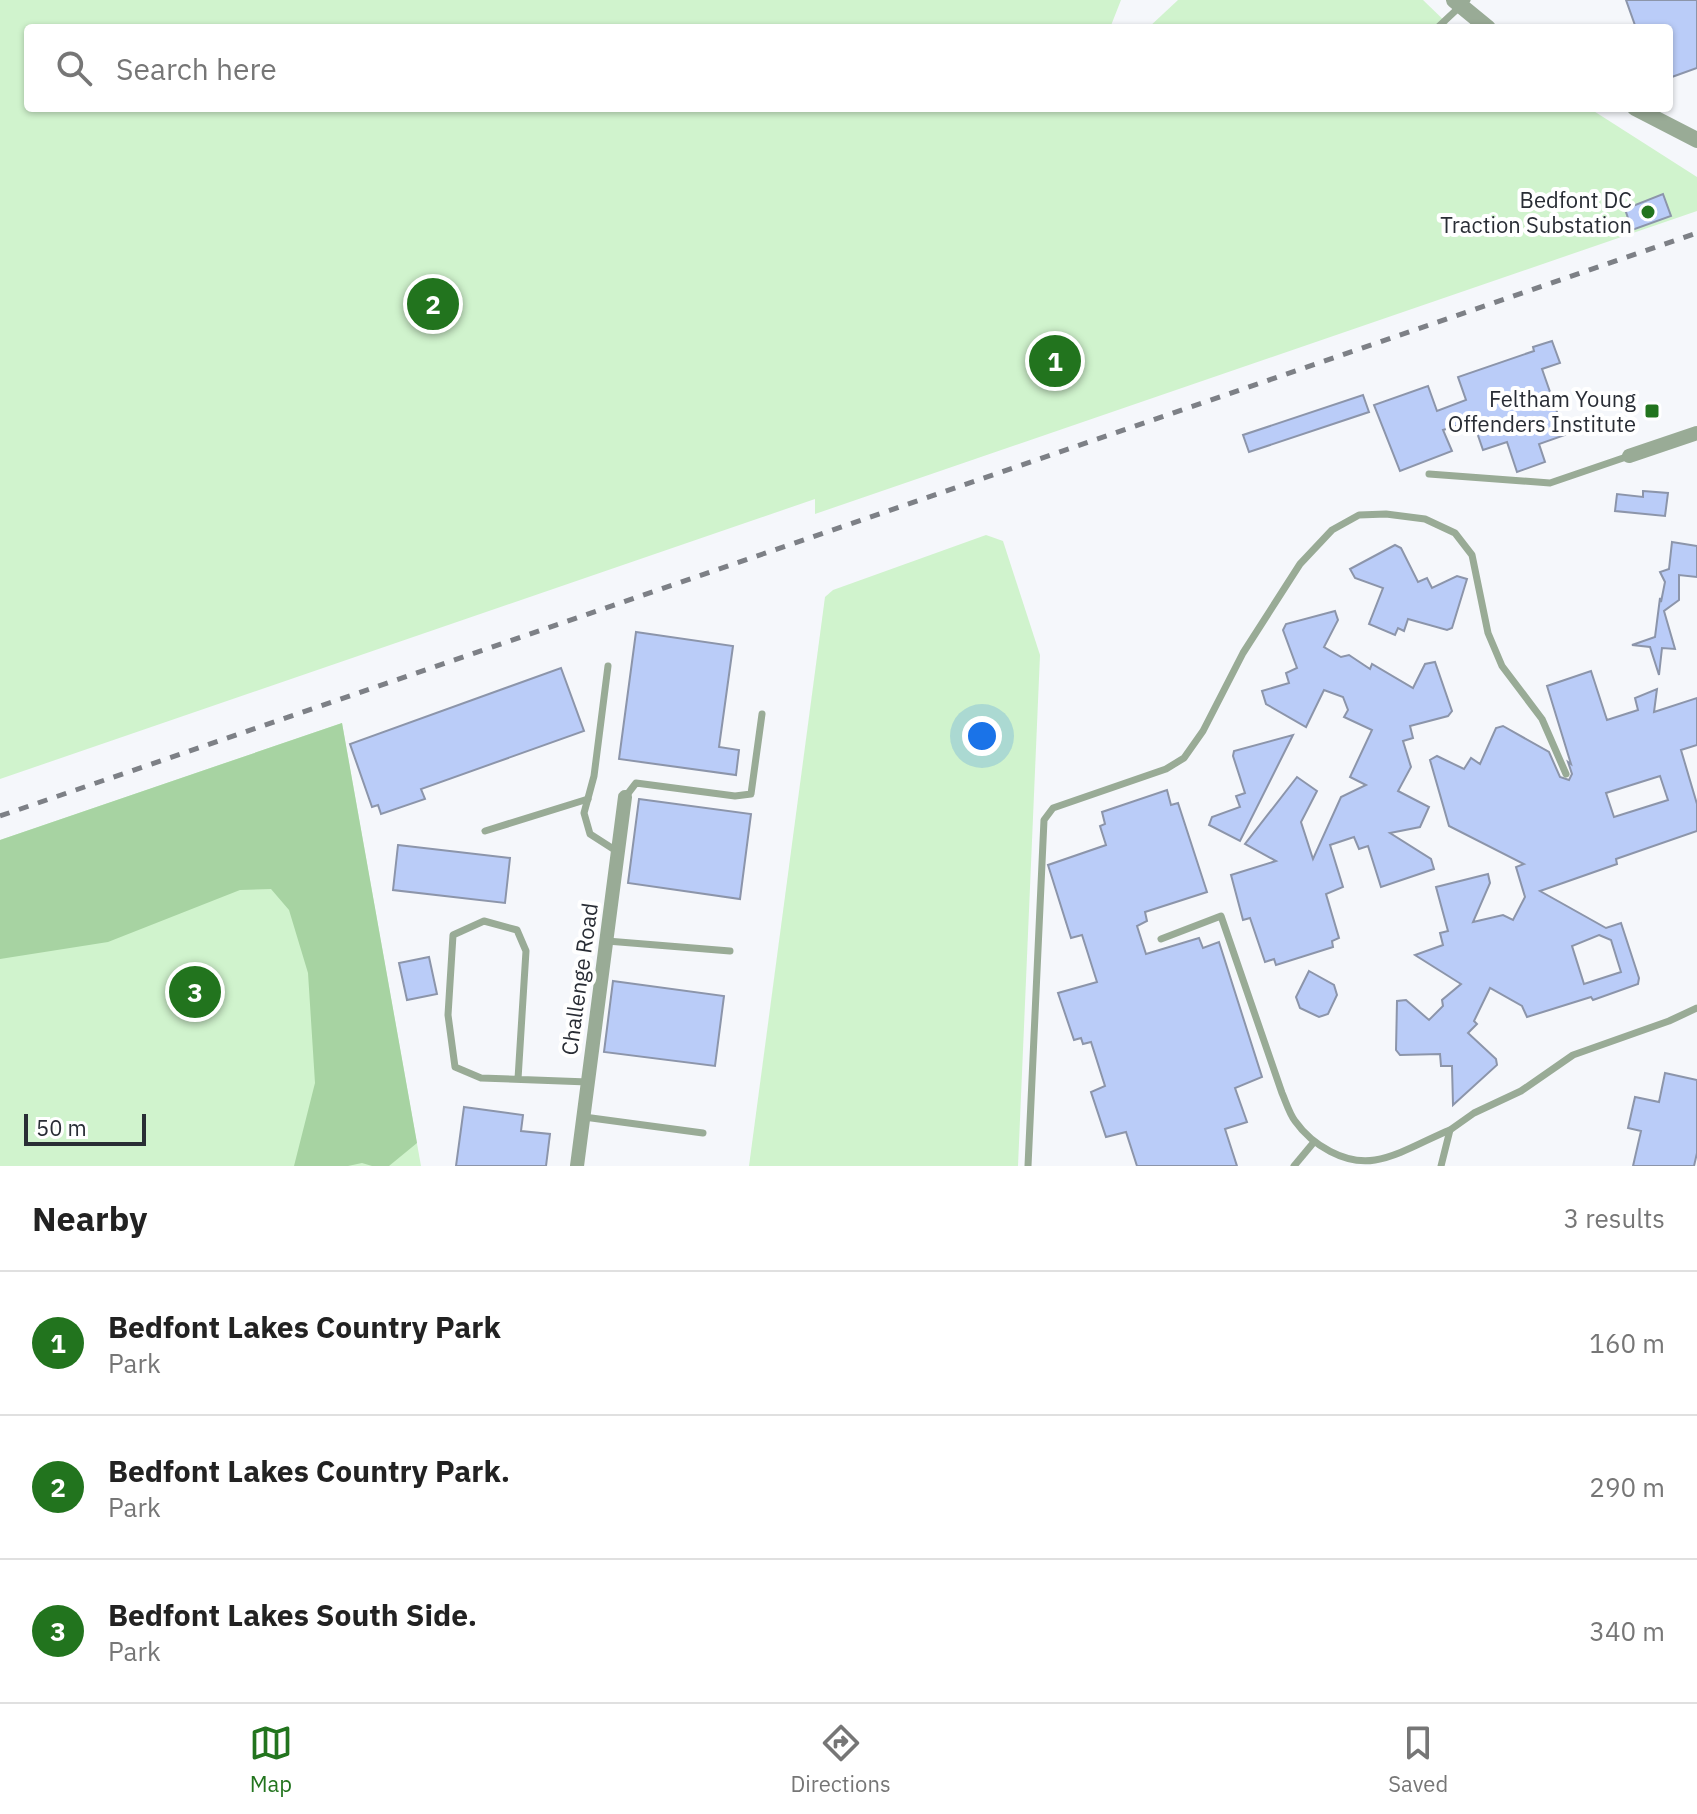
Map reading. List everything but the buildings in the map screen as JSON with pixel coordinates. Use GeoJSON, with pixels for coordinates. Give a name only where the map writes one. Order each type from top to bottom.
{"type":"FeatureCollection","features":[{"type":"Feature","properties":{"kind":"street"},"geometry":{"type":"LineString","coordinates":[[1460,2],[1484,24]]}},
{"type":"Feature","properties":{"kind":"street"},"geometry":{"type":"LineString","coordinates":[[1643,112],[1697,140]]}},
{"type":"Feature","properties":{"kind":"street"},"geometry":{"type":"LineString","coordinates":[[1629,456],[1697,433]]}},
{"type":"Feature","properties":{"kind":"street","name":"Challenge Road"},"geometry":{"type":"LineString","coordinates":[[577,1166],[625,797]]}},
{"type":"Feature","properties":{"kind":"lane"},"geometry":{"type":"LineString","coordinates":[[1441,24],[1460,2]]}},
{"type":"Feature","properties":{"kind":"lane"},"geometry":{"type":"LineString","coordinates":[[1429,474],[1550,483],[1629,456]]}},
{"type":"Feature","properties":{"kind":"lane"},"geometry":{"type":"LineString","coordinates":[[1028,1166],[1044,820],[1053,808],[1166,769],[1184,758],[1203,731],[1243,653],[1300,564],[1332,530],[1359,515],[1386,514],[1425,519],[1455,533],[1472,555],[1488,633],[1502,666],[1542,719],[1566,774]]}},
{"type":"Feature","properties":{"kind":"lane"},"geometry":{"type":"LineString","coordinates":[[608,666],[594,776],[584,813],[590,834],[618,852]]}},
{"type":"Feature","properties":{"kind":"lane"},"geometry":{"type":"LineString","coordinates":[[625,797],[636,783],[735,796],[751,794],[762,714]]}},
{"type":"Feature","properties":{"kind":"lane"},"geometry":{"type":"LineString","coordinates":[[485,831],[588,799]]}},
{"type":"Feature","properties":{"kind":"lane"},"geometry":{"type":"LineString","coordinates":[[1161,939],[1221,916],[1294,1121],[1314,1142],[1357,1161],[1377,1160],[1450,1130],[1474,1113],[1521,1091],[1573,1055],[1695,1011]]}},
{"type":"Feature","properties":{"kind":"lane"},"geometry":{"type":"LineString","coordinates":[[518,1079],[526,951],[517,930],[484,921],[453,935],[448,1015],[455,1067],[481,1078],[588,1082]]}},
{"type":"Feature","properties":{"kind":"lane"},"geometry":{"type":"LineString","coordinates":[[607,941],[730,951]]}},
{"type":"Feature","properties":{"kind":"lane"},"geometry":{"type":"LineString","coordinates":[[584,1117],[703,1133]]}},
{"type":"Feature","properties":{"kind":"lane"},"geometry":{"type":"LineString","coordinates":[[1441,1166],[1450,1130]]}},
{"type":"Feature","properties":{"kind":"lane"},"geometry":{"type":"LineString","coordinates":[[1294,1166],[1314,1142]]}},
{"type":"Feature","properties":{"kind":"green space"},"geometry":{"type":"Polygon","coordinates":[[[0,0],[1121,0],[1112,24],[24,24],[24,112],[1595,112],[1697,177],[1697,211],[815,514],[815,499],[0,779],[0,0]]]}},
{"type":"Feature","properties":{"kind":"green space"},"geometry":{"type":"Polygon","coordinates":[[[1178,0],[1423,0],[1448,24],[1152,24],[1178,0]]]}},
{"type":"Feature","properties":{"kind":"green space"},"geometry":{"type":"Polygon","coordinates":[[[986,535],[1003,541],[1040,655],[1018,1166],[749,1166],[825,597],[833,590],[986,535]]]}},
{"type":"Feature","properties":{"kind":"green space"},"geometry":{"type":"Polygon","coordinates":[[[342,723],[421,1166],[0,1166],[0,840],[342,723]]]}},
{"type":"Feature","properties":{"kind":"green space"},"geometry":{"type":"Polygon","coordinates":[[[342,723],[417,1143],[389,1166],[362,1163],[294,1166],[315,1083],[308,973],[289,910],[271,889],[240,890],[108,942],[0,959],[0,840],[342,723]]]}},
{"type":"Feature","properties":{"kind":"railway"},"geometry":{"type":"LineString","coordinates":[[0,816],[1697,233]]}},
{"type":"Feature","properties":{"kind":"place","name":"Bedfont DC Traction Substation"},"geometry":{"type":"Point","coordinates":[1648,212]}},
{"type":"Feature","properties":{"kind":"place","name":"Bedfont Lakes Country Park."},"geometry":{"type":"Point","coordinates":[433,304]}},
{"type":"Feature","properties":{"kind":"place","name":"Bedfont Lakes Country Park"},"geometry":{"type":"Point","coordinates":[1055,361]}},
{"type":"Feature","properties":{"kind":"place","name":"Feltham Young Offenders Institute"},"geometry":{"type":"Point","coordinates":[1652,411]}},
{"type":"Feature","properties":{"kind":"place","name":"Bedfont Lakes South Side."},"geometry":{"type":"Point","coordinates":[195,992]}}]}
